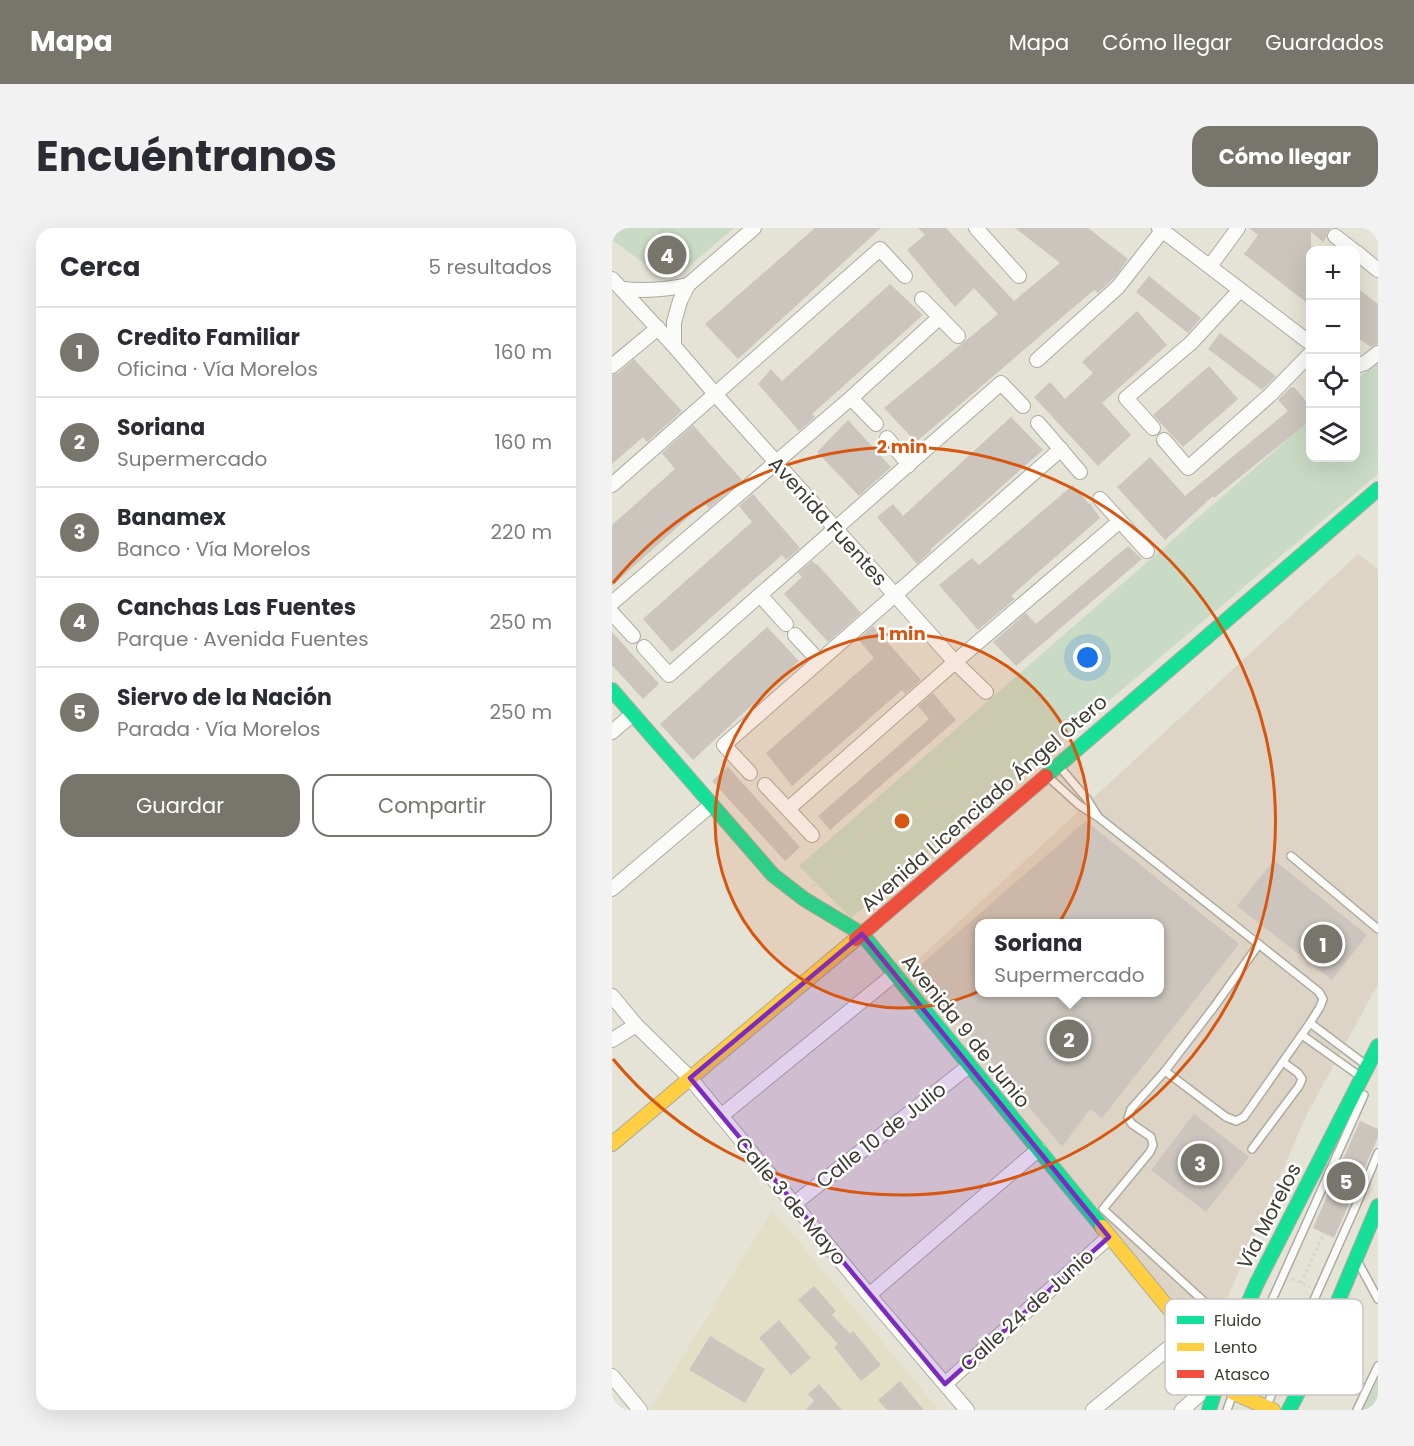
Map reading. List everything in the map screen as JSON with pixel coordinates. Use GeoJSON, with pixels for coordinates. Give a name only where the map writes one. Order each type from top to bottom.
{"type":"FeatureCollection","features":[{"type":"Feature","properties":{"kind":"main road","name":"Avenida Licenciado Ángel Otero"},"geometry":{"type":"LineString","coordinates":[[612,1144],[862,934],[1378,489]]}},
{"type":"Feature","properties":{"kind":"main road","name":"Avenida 9 de Junio"},"geometry":{"type":"LineString","coordinates":[[612,690],[773,875],[804,899],[862,934],[1165,1304]]}},
{"type":"Feature","properties":{"kind":"main road","name":"Vía Morelos"},"geometry":{"type":"LineString","coordinates":[[1250,1299],[1366,1076],[1378,1046]]}},
{"type":"Feature","properties":{"kind":"main road"},"geometry":{"type":"LineString","coordinates":[[1339,1299],[1378,1206]]}},
{"type":"Feature","properties":{"kind":"main road","name":"Vía Morelos"},"geometry":{"type":"LineString","coordinates":[[1209,1410],[1214,1395]]}},
{"type":"Feature","properties":{"kind":"main road","name":"Avenida 9 de Junio"},"geometry":{"type":"LineString","coordinates":[[1238,1395],[1268,1409]]}},
{"type":"Feature","properties":{"kind":"main road"},"geometry":{"type":"LineString","coordinates":[[1289,1410],[1297,1395]]}},
{"type":"Feature","properties":{"kind":"street"},"geometry":{"type":"LineString","coordinates":[[674,345],[674,321],[688,285],[754,228]]}},
{"type":"Feature","properties":{"kind":"street"},"geometry":{"type":"LineString","coordinates":[[976,228],[1019,276]]}},
{"type":"Feature","properties":{"kind":"street"},"geometry":{"type":"LineString","coordinates":[[1210,266],[1238,228]]}},
{"type":"Feature","properties":{"kind":"street"},"geometry":{"type":"LineString","coordinates":[[1037,360],[1118,287],[1161,229],[1306,339]]}},
{"type":"Feature","properties":{"kind":"street"},"geometry":{"type":"LineString","coordinates":[[1335,236],[1348,246]]}},
{"type":"Feature","properties":{"kind":"street"},"geometry":{"type":"LineString","coordinates":[[612,485],[880,249],[905,276]]}},
{"type":"Feature","properties":{"kind":"street"},"geometry":{"type":"LineString","coordinates":[[1360,256],[1378,270]]}},
{"type":"Feature","properties":{"kind":"street","name":"Avenida Fuentes"},"geometry":{"type":"LineString","coordinates":[[617,284],[650,291],[688,285]]}},
{"type":"Feature","properties":{"kind":"street","name":"Avenida Fuentes"},"geometry":{"type":"LineString","coordinates":[[617,284],[674,345],[955,662],[986,692]]}},
{"type":"Feature","properties":{"kind":"street"},"geometry":{"type":"LineString","coordinates":[[1153,428],[1126,398],[1191,344],[1240,290]]}},
{"type":"Feature","properties":{"kind":"street"},"geometry":{"type":"LineString","coordinates":[[922,298],[958,336]]}},
{"type":"Feature","properties":{"kind":"street"},"geometry":{"type":"LineString","coordinates":[[612,603],[851,398],[940,317]]}},
{"type":"Feature","properties":{"kind":"street"},"geometry":{"type":"LineString","coordinates":[[612,366],[658,328]]}},
{"type":"Feature","properties":{"kind":"street"},"geometry":{"type":"LineString","coordinates":[[1360,365],[1378,353]]}},
{"type":"Feature","properties":{"kind":"street"},"geometry":{"type":"LineString","coordinates":[[1164,440],[1188,468],[1270,395],[1306,359]]}},
{"type":"Feature","properties":{"kind":"street"},"geometry":{"type":"LineString","coordinates":[[644,647],[669,675],[1001,383],[1023,406]]}},
{"type":"Feature","properties":{"kind":"street"},"geometry":{"type":"LineString","coordinates":[[851,398],[876,424]]}},
{"type":"Feature","properties":{"kind":"street"},"geometry":{"type":"LineString","coordinates":[[1038,423],[1080,472]]}},
{"type":"Feature","properties":{"kind":"street"},"geometry":{"type":"LineString","coordinates":[[887,438],[909,465]]}},
{"type":"Feature","properties":{"kind":"street"},"geometry":{"type":"LineString","coordinates":[[750,773],[723,745],[1061,449]]}},
{"type":"Feature","properties":{"kind":"street"},"geometry":{"type":"LineString","coordinates":[[1100,499],[1147,551]]}},
{"type":"Feature","properties":{"kind":"street"},"geometry":{"type":"LineString","coordinates":[[788,809],[1120,521]]}},
{"type":"Feature","properties":{"kind":"street"},"geometry":{"type":"LineString","coordinates":[[760,595],[786,624]]}},
{"type":"Feature","properties":{"kind":"street"},"geometry":{"type":"LineString","coordinates":[[612,613],[633,636]]}},
{"type":"Feature","properties":{"kind":"street"},"geometry":{"type":"LineString","coordinates":[[795,635],[819,661]]}},
{"type":"Feature","properties":{"kind":"street"},"geometry":{"type":"LineString","coordinates":[[612,732],[633,714]]}},
{"type":"Feature","properties":{"kind":"street"},"geometry":{"type":"LineString","coordinates":[[765,785],[812,835]]}},
{"type":"Feature","properties":{"kind":"street"},"geometry":{"type":"LineString","coordinates":[[612,889],[711,805]]}},
{"type":"Feature","properties":{"kind":"street"},"geometry":{"type":"LineString","coordinates":[[721,1116],[894,974]]}},
{"type":"Feature","properties":{"kind":"street","name":"Calle 3 de Mayo"},"geometry":{"type":"LineString","coordinates":[[612,996],[636,1025],[690,1078],[967,1410]]}},
{"type":"Feature","properties":{"kind":"street"},"geometry":{"type":"LineString","coordinates":[[612,1040],[636,1025]]}},
{"type":"Feature","properties":{"kind":"street","name":"Calle 10 de Julio"},"geometry":{"type":"LineString","coordinates":[[794,1204],[969,1066]]}},
{"type":"Feature","properties":{"kind":"street"},"geometry":{"type":"LineString","coordinates":[[869,1295],[1039,1149]]}},
{"type":"Feature","properties":{"kind":"street","name":"Calle 24 de Junio"},"geometry":{"type":"LineString","coordinates":[[945,1384],[1109,1237]]}},
{"type":"Feature","properties":{"kind":"street"},"geometry":{"type":"LineString","coordinates":[[1093,1410],[1165,1351]]}},
{"type":"Feature","properties":{"kind":"street"},"geometry":{"type":"LineString","coordinates":[[612,1376],[640,1410]]}},
{"type":"Feature","properties":{"kind":"street"},"geometry":{"type":"LineString","coordinates":[[1182,1410],[1199,1395]]}},
{"type":"Feature","properties":{"kind":"lane"},"geometry":{"type":"LineString","coordinates":[[1058,765],[1087,798],[1098,817]]}},
{"type":"Feature","properties":{"kind":"lane"},"geometry":{"type":"LineString","coordinates":[[1046,775],[1079,805],[1098,817],[1319,992],[1323,999],[1302,1035],[1244,1117],[1236,1121],[1226,1117],[1165,1071]]}},
{"type":"Feature","properties":{"kind":"lane"},"geometry":{"type":"LineString","coordinates":[[1291,856],[1378,929]]}},
{"type":"Feature","properties":{"kind":"lane"},"geometry":{"type":"LineString","coordinates":[[1201,1299],[1103,1209],[1150,1152],[1153,1145],[1151,1137],[1132,1125],[1128,1118],[1131,1109],[1165,1071],[1259,944]]}},
{"type":"Feature","properties":{"kind":"lane"},"geometry":{"type":"LineString","coordinates":[[1310,1023],[1366,1076]]}},
{"type":"Feature","properties":{"kind":"lane"},"geometry":{"type":"LineString","coordinates":[[1302,1035],[1366,1076]]}},
{"type":"Feature","properties":{"kind":"lane"},"geometry":{"type":"LineString","coordinates":[[1252,1149],[1302,1079],[1298,1073],[1283,1062]]}},
{"type":"Feature","properties":{"kind":"lane"},"geometry":{"type":"LineString","coordinates":[[1273,1299],[1366,1076]]}},
{"type":"Feature","properties":{"kind":"lane"},"geometry":{"type":"LineString","coordinates":[[1315,1299],[1378,1153]]}},
{"type":"Feature","properties":{"kind":"lane"},"geometry":{"type":"LineString","coordinates":[[1356,1258],[1378,1299]]}},
{"type":"Feature","properties":{"kind":"lane"},"geometry":{"type":"LineString","coordinates":[[1357,1410],[1378,1366]]}},
{"type":"Feature","properties":{"kind":"lane"},"geometry":{"type":"LineString","coordinates":[[1227,1410],[1233,1395]]}},
{"type":"Feature","properties":{"kind":"lane"},"geometry":{"type":"LineString","coordinates":[[1268,1409],[1274,1395]]}},
{"type":"Feature","properties":{"kind":"path"},"geometry":{"type":"LineString","coordinates":[[986,692],[995,708],[1006,809]]}},
{"type":"Feature","properties":{"kind":"path"},"geometry":{"type":"LineString","coordinates":[[859,836],[873,817],[904,787],[968,734],[995,708]]}},
{"type":"Feature","properties":{"kind":"path"},"geometry":{"type":"LineString","coordinates":[[804,899],[832,858],[876,825],[963,797],[981,787],[1002,780]]}},
{"type":"Feature","properties":{"kind":"path"},"geometry":{"type":"LineString","coordinates":[[1301,1283],[1324,1233]]}},
{"type":"Feature","properties":{"kind":"path"},"geometry":{"type":"LineString","coordinates":[[1284,1275],[1318,1291]]}},
{"type":"Feature","properties":{"kind":"highlighted area"},"geometry":{"type":"Polygon","coordinates":[[[862,934],[1109,1237],[945,1384],[690,1078],[862,934]]]}},
{"type":"Feature","properties":{"kind":"shaded area"},"geometry":{"type":"Polygon","coordinates":[[[1358,554],[1378,569],[1378,984],[1306,1116],[1227,1299],[1165,1299],[1165,1301],[900,976],[1358,554]]]}},
{"type":"Feature","properties":{"kind":"shaded area"},"geometry":{"type":"Polygon","coordinates":[[[772,1210],[939,1410],[650,1410],[772,1210]]]}},
{"type":"Feature","properties":{"kind":"green space"},"geometry":{"type":"Polygon","coordinates":[[[612,228],[734,228],[686,269],[665,278],[612,240],[612,228]]]}},
{"type":"Feature","properties":{"kind":"green space"},"geometry":{"type":"Polygon","coordinates":[[[1378,361],[1378,474],[851,918],[799,866],[1306,423],[1306,462],[1360,462],[1360,377],[1378,361]]]}},
{"type":"Feature","properties":{"kind":"green space"},"geometry":{"type":"Polygon","coordinates":[[[1378,1366],[1378,1410],[1357,1410],[1378,1366]]]}},
{"type":"Feature","properties":{"kind":"building"},"geometry":{"type":"Polygon","coordinates":[[[815,228],[881,228],[738,359],[705,324],[815,228]]]}},
{"type":"Feature","properties":{"kind":"building"},"geometry":{"type":"Polygon","coordinates":[[[918,228],[946,228],[1014,301],[1060,263],[1015,228],[1088,228],[1128,259],[1116,276],[1098,293],[1094,290],[916,442],[884,408],[998,314],[974,288],[955,307],[907,250],[925,235],[918,228]]]}},
{"type":"Feature","properties":{"kind":"building"},"geometry":{"type":"Polygon","coordinates":[[[1249,228],[1331,228],[1323,242],[1311,232],[1311,246],[1306,246],[1306,302],[1244,254],[1258,235],[1249,228]]]}},
{"type":"Feature","properties":{"kind":"building"},"geometry":{"type":"Polygon","coordinates":[[[1149,276],[1201,318],[1188,333],[1136,292],[1149,276]]]}},
{"type":"Feature","properties":{"kind":"building"},"geometry":{"type":"Polygon","coordinates":[[[890,284],[923,315],[812,414],[815,417],[799,431],[758,384],[771,369],[782,381],[890,284]]]}},
{"type":"Feature","properties":{"kind":"building"},"geometry":{"type":"Polygon","coordinates":[[[1360,290],[1378,304],[1378,344],[1371,347],[1360,340],[1360,290]]]}},
{"type":"Feature","properties":{"kind":"building"},"geometry":{"type":"Polygon","coordinates":[[[1137,311],[1167,345],[1102,403],[1131,435],[1098,466],[1034,397],[1050,382],[1065,399],[1093,373],[1082,362],[1137,311]]]}},
{"type":"Feature","properties":{"kind":"building"},"geometry":{"type":"Polygon","coordinates":[[[1220,333],[1276,376],[1262,390],[1208,349],[1220,333]]]}},
{"type":"Feature","properties":{"kind":"building"},"geometry":{"type":"Polygon","coordinates":[[[634,359],[682,411],[647,442],[643,437],[612,464],[612,375],[618,373],[634,359]]]}},
{"type":"Feature","properties":{"kind":"building"},"geometry":{"type":"Polygon","coordinates":[[[1209,366],[1238,399],[1183,447],[1153,415],[1209,366]]]}},
{"type":"Feature","properties":{"kind":"building"},"geometry":{"type":"Polygon","coordinates":[[[1291,387],[1294,387],[1306,401],[1306,424],[1214,498],[1213,496],[1165,540],[1117,487],[1150,457],[1185,496],[1288,411],[1278,400],[1291,387]]]}},
{"type":"Feature","properties":{"kind":"building"},"geometry":{"type":"Polygon","coordinates":[[[1011,417],[1043,450],[917,564],[877,517],[893,504],[903,516],[1011,417]]]}},
{"type":"Feature","properties":{"kind":"building"},"geometry":{"type":"Polygon","coordinates":[[[848,420],[891,467],[859,496],[817,452],[848,420]]]}},
{"type":"Feature","properties":{"kind":"building"},"geometry":{"type":"Polygon","coordinates":[[[693,425],[742,480],[709,508],[704,503],[612,586],[612,525],[675,469],[662,453],[693,425]]]}},
{"type":"Feature","properties":{"kind":"building"},"geometry":{"type":"Polygon","coordinates":[[[1073,485],[1100,518],[1011,596],[1015,599],[978,630],[939,585],[972,558],[979,565],[1073,485]]]}},
{"type":"Feature","properties":{"kind":"building"},"geometry":{"type":"Polygon","coordinates":[[[753,494],[800,548],[786,560],[782,555],[672,652],[643,619],[752,522],[739,506],[753,494]]]}},
{"type":"Feature","properties":{"kind":"building"},"geometry":{"type":"Polygon","coordinates":[[[1128,546],[1142,559],[1016,666],[993,642],[1026,613],[1036,624],[1128,546]]]}},
{"type":"Feature","properties":{"kind":"building"},"geometry":{"type":"Polygon","coordinates":[[[812,561],[861,613],[828,642],[784,594],[802,577],[798,573],[812,561]]]}},
{"type":"Feature","properties":{"kind":"building"},"geometry":{"type":"Polygon","coordinates":[[[873,626],[921,680],[905,694],[902,690],[792,786],[766,753],[874,658],[858,639],[873,626]]]}},
{"type":"Feature","properties":{"kind":"building"},"geometry":{"type":"Polygon","coordinates":[[[767,627],[799,661],[693,760],[660,724],[767,627]]]}},
{"type":"Feature","properties":{"kind":"building"},"geometry":{"type":"Polygon","coordinates":[[[612,632],[659,684],[643,699],[612,665],[612,632]]]}},
{"type":"Feature","properties":{"kind":"building"},"geometry":{"type":"Polygon","coordinates":[[[933,693],[956,720],[830,830],[818,816],[929,719],[918,706],[933,693]]]}},
{"type":"Feature","properties":{"kind":"building"},"geometry":{"type":"Polygon","coordinates":[[[728,767],[800,847],[785,861],[712,781],[728,767]]]}},
{"type":"Feature","properties":{"kind":"building"},"geometry":{"type":"Polygon","coordinates":[[[1086,821],[1239,944],[1102,1118],[1090,1109],[1062,1147],[916,969],[1086,821]]]}},
{"type":"Feature","properties":{"kind":"building"},"geometry":{"type":"Polygon","coordinates":[[[1274,860],[1367,935],[1332,980],[1237,906],[1274,860]]]}},
{"type":"Feature","properties":{"kind":"building"},"geometry":{"type":"Polygon","coordinates":[[[1194,1114],[1249,1157],[1206,1212],[1151,1170],[1194,1114]]]}},
{"type":"Feature","properties":{"kind":"building"},"geometry":{"type":"Polygon","coordinates":[[[1360,1121],[1378,1129],[1378,1137],[1334,1238],[1313,1228],[1360,1121]]]}},
{"type":"Feature","properties":{"kind":"building"},"geometry":{"type":"Polygon","coordinates":[[[814,1286],[836,1311],[832,1315],[850,1334],[853,1331],[881,1365],[861,1381],[834,1347],[838,1344],[798,1300],[814,1286]]]}},
{"type":"Feature","properties":{"kind":"building"},"geometry":{"type":"Polygon","coordinates":[[[779,1320],[811,1358],[791,1375],[759,1338],[779,1320]]]}},
{"type":"Feature","properties":{"kind":"building"},"geometry":{"type":"Polygon","coordinates":[[[710,1336],[765,1369],[745,1403],[689,1370],[710,1336]]]}},
{"type":"Feature","properties":{"kind":"building"},"geometry":{"type":"Polygon","coordinates":[[[900,1381],[924,1410],[887,1410],[878,1400],[900,1381]]]}},
{"type":"Feature","properties":{"kind":"building"},"geometry":{"type":"Polygon","coordinates":[[[819,1384],[842,1410],[806,1410],[814,1401],[808,1394],[819,1384]]]}},
{"type":"Feature","properties":{"kind":"traffic: fast"},"geometry":{"type":"LineString","coordinates":[[1046,776],[1378,489]]}},
{"type":"Feature","properties":{"kind":"traffic: fast"},"geometry":{"type":"LineString","coordinates":[[612,690],[773,875],[804,899],[862,934],[1102,1227]]}},
{"type":"Feature","properties":{"kind":"traffic: fast"},"geometry":{"type":"LineString","coordinates":[[1250,1299],[1378,1046]]}},
{"type":"Feature","properties":{"kind":"traffic: fast"},"geometry":{"type":"LineString","coordinates":[[1339,1299],[1378,1206]]}},
{"type":"Feature","properties":{"kind":"traffic: fast"},"geometry":{"type":"LineString","coordinates":[[1209,1410],[1214,1395]]}},
{"type":"Feature","properties":{"kind":"traffic: fast"},"geometry":{"type":"LineString","coordinates":[[1289,1410],[1297,1395]]}},
{"type":"Feature","properties":{"kind":"traffic: slow"},"geometry":{"type":"LineString","coordinates":[[612,1144],[856,939]]}},
{"type":"Feature","properties":{"kind":"traffic: slow"},"geometry":{"type":"LineString","coordinates":[[1102,1227],[1165,1304]]}},
{"type":"Feature","properties":{"kind":"traffic: slow"},"geometry":{"type":"LineString","coordinates":[[1239,1395],[1273,1410]]}},
{"type":"Feature","properties":{"kind":"traffic: jam"},"geometry":{"type":"LineString","coordinates":[[856,939],[1046,776]]}},
{"type":"Feature","properties":{"kind":"place","name":"Canchas Las Fuentes"},"geometry":{"type":"Point","coordinates":[667,255]}},
{"type":"Feature","properties":{"kind":"place","name":"Credito Familiar"},"geometry":{"type":"Point","coordinates":[1323,944]}},
{"type":"Feature","properties":{"kind":"place","name":"Soriana"},"geometry":{"type":"Point","coordinates":[1069,1039]}},
{"type":"Feature","properties":{"kind":"place","name":"Banamex"},"geometry":{"type":"Point","coordinates":[1200,1163]}},
{"type":"Feature","properties":{"kind":"place","name":"Siervo de la Nación"},"geometry":{"type":"Point","coordinates":[1346,1181]}}]}
